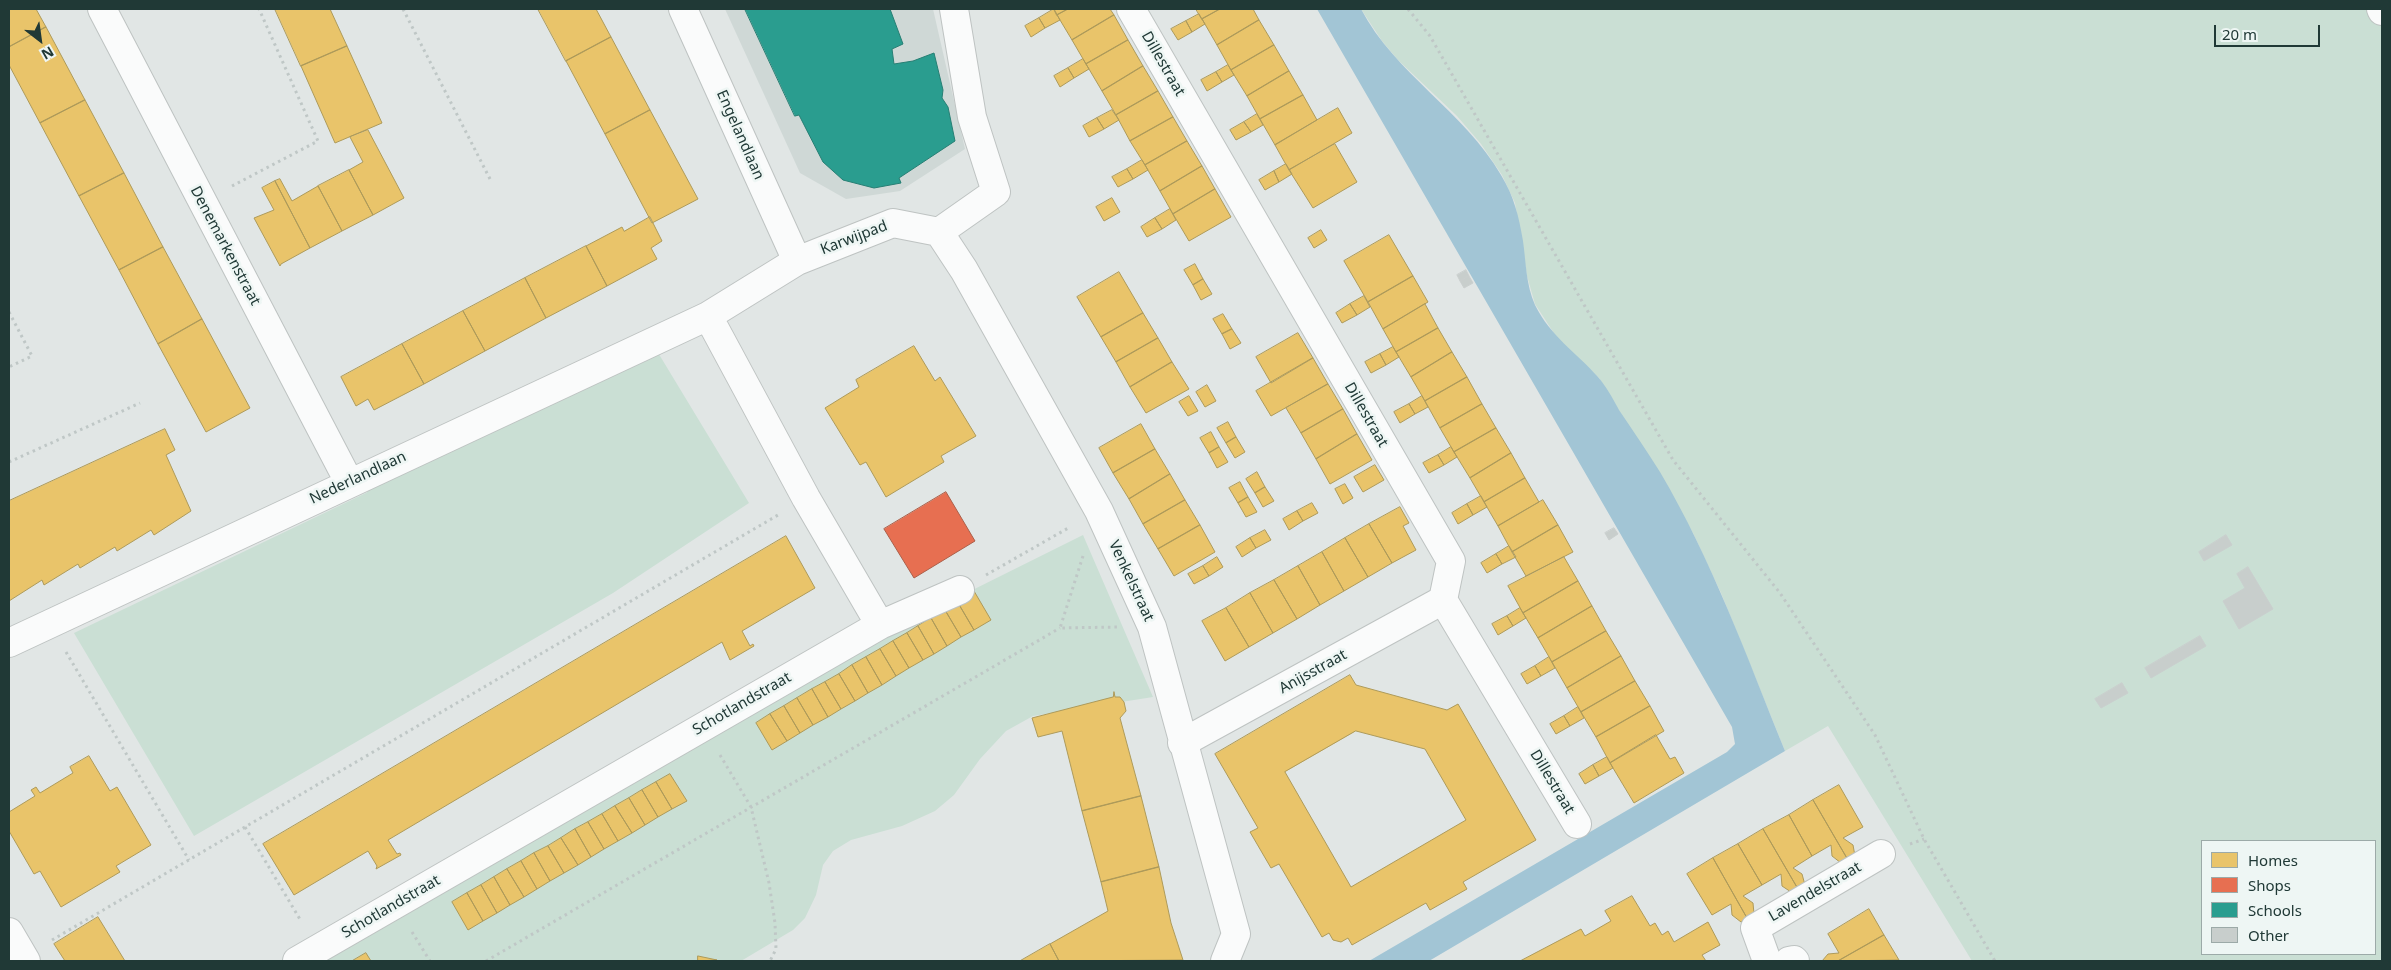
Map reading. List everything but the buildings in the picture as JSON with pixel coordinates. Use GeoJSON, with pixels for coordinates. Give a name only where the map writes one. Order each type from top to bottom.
{"type":"FeatureCollection","features":[{"type":"Feature","properties":{"kind":"street","name":"Denemarkenstraat"},"geometry":{"type":"LineString","coordinates":[[102,9],[349,482]]}},
{"type":"Feature","properties":{"kind":"street","name":"Engelandlaan"},"geometry":{"type":"LineString","coordinates":[[682,9],[797,261]]}},
{"type":"Feature","properties":{"kind":"street"},"geometry":{"type":"LineString","coordinates":[[938,232],[996,192],[972,117],[954,9]]}},
{"type":"Feature","properties":{"kind":"street","name":"Dillestraat"},"geometry":{"type":"LineString","coordinates":[[1131,9],[1451,561],[1444,600],[1577,824]]}},
{"type":"Feature","properties":{"kind":"street","name":"Karwijpad"},"geometry":{"type":"LineString","coordinates":[[708,316],[797,261],[893,223],[938,232]]}},
{"type":"Feature","properties":{"kind":"street","name":"Venkelstraat"},"geometry":{"type":"LineString","coordinates":[[938,232],[964,270],[1099,510],[1152,627],[1182,744],[1236,934],[1224,961]]}},
{"type":"Feature","properties":{"kind":"street"},"geometry":{"type":"LineString","coordinates":[[708,316],[806,498],[880,624]]}},
{"type":"Feature","properties":{"kind":"street","name":"Nederlandlaan"},"geometry":{"type":"LineString","coordinates":[[9,643],[349,482],[708,316]]}},
{"type":"Feature","properties":{"kind":"street","name":"Schotlandstraat"},"geometry":{"type":"LineString","coordinates":[[308,955],[880,624],[960,590]]}},
{"type":"Feature","properties":{"kind":"street","name":"Anijsstraat"},"geometry":{"type":"LineString","coordinates":[[1182,744],[1444,600]]}},
{"type":"Feature","properties":{"kind":"street","name":"Lavendelstraat"},"geometry":{"type":"LineString","coordinates":[[1767,961],[1755,928],[1882,854]]}},
{"type":"Feature","properties":{"kind":"street"},"geometry":{"type":"LineString","coordinates":[[9,932],[25,959]]}},
{"type":"Feature","properties":{"kind":"street"},"geometry":{"type":"LineString","coordinates":[[1788,961],[1795,961]]}},
{"type":"Feature","properties":{"kind":"path"},"geometry":{"type":"LineString","coordinates":[[202,201],[318,141],[259,9]]}},
{"type":"Feature","properties":{"kind":"path"},"geometry":{"type":"LineString","coordinates":[[403,9],[490,178]]}},
{"type":"Feature","properties":{"kind":"path"},"geometry":{"type":"LineString","coordinates":[[1408,9],[1430,36],[1673,460],[1780,593],[1875,735],[1924,839],[1994,961]]}},
{"type":"Feature","properties":{"kind":"path"},"geometry":{"type":"LineString","coordinates":[[9,312],[32,356],[9,367]]}},
{"type":"Feature","properties":{"kind":"path"},"geometry":{"type":"LineString","coordinates":[[9,462],[140,404]]}},
{"type":"Feature","properties":{"kind":"path"},"geometry":{"type":"LineString","coordinates":[[25,959],[189,860],[806,498]]}},
{"type":"Feature","properties":{"kind":"path"},"geometry":{"type":"LineString","coordinates":[[960,590],[1099,510]]}},
{"type":"Feature","properties":{"kind":"path"},"geometry":{"type":"LineString","coordinates":[[1060,628],[1099,510]]}},
{"type":"Feature","properties":{"kind":"path"},"geometry":{"type":"LineString","coordinates":[[50,624],[189,860]]}},
{"type":"Feature","properties":{"kind":"path"},"geometry":{"type":"LineString","coordinates":[[486,961],[1060,628],[1152,627]]}},
{"type":"Feature","properties":{"kind":"path"},"geometry":{"type":"LineString","coordinates":[[732,774],[751,807],[768,883],[775,923],[776,949],[770,961]]}},
{"type":"Feature","properties":{"kind":"path"},"geometry":{"type":"LineString","coordinates":[[245,827],[308,955]]}},
{"type":"Feature","properties":{"kind":"path"},"geometry":{"type":"LineString","coordinates":[[422,948],[430,961]]}},
{"type":"Feature","properties":{"kind":"shaded area"},"geometry":{"type":"Polygon","coordinates":[[[725,9],[933,9],[965,149],[900,191],[846,199],[800,173],[725,9]]]}},
{"type":"Feature","properties":{"kind":"green space"},"geometry":{"type":"Polygon","coordinates":[[[1361,9],[2382,9],[2382,961],[1972,961],[1828,726],[1785,751],[1721,593],[1693,533],[1599,378],[1559,341],[1535,304],[1527,276],[1515,203],[1502,175],[1481,144],[1457,116],[1398,60],[1382,41],[1361,9]]]}},
{"type":"Feature","properties":{"kind":"green space"},"geometry":{"type":"Polygon","coordinates":[[[657,351],[749,503],[613,593],[194,836],[74,633],[366,493],[379,482],[657,351]]]}},
{"type":"Feature","properties":{"kind":"green space"},"geometry":{"type":"Polygon","coordinates":[[[1083,535],[1153,697],[1033,716],[1006,731],[980,759],[954,795],[935,811],[902,826],[851,840],[833,851],[823,865],[816,895],[805,918],[793,930],[741,961],[320,961],[860,646],[1083,535]]]}},
{"type":"Feature","properties":{"kind":"water"},"geometry":{"type":"Polygon","coordinates":[[[1317,9],[1361,9],[1375,32],[1392,53],[1468,131],[1486,152],[1501,175],[1513,199],[1518,215],[1528,281],[1535,305],[1548,326],[1604,384],[1679,505],[1728,609],[1785,751],[1429,961],[1369,961],[1727,752],[1735,744],[1732,727],[1317,9]]]}}]}
